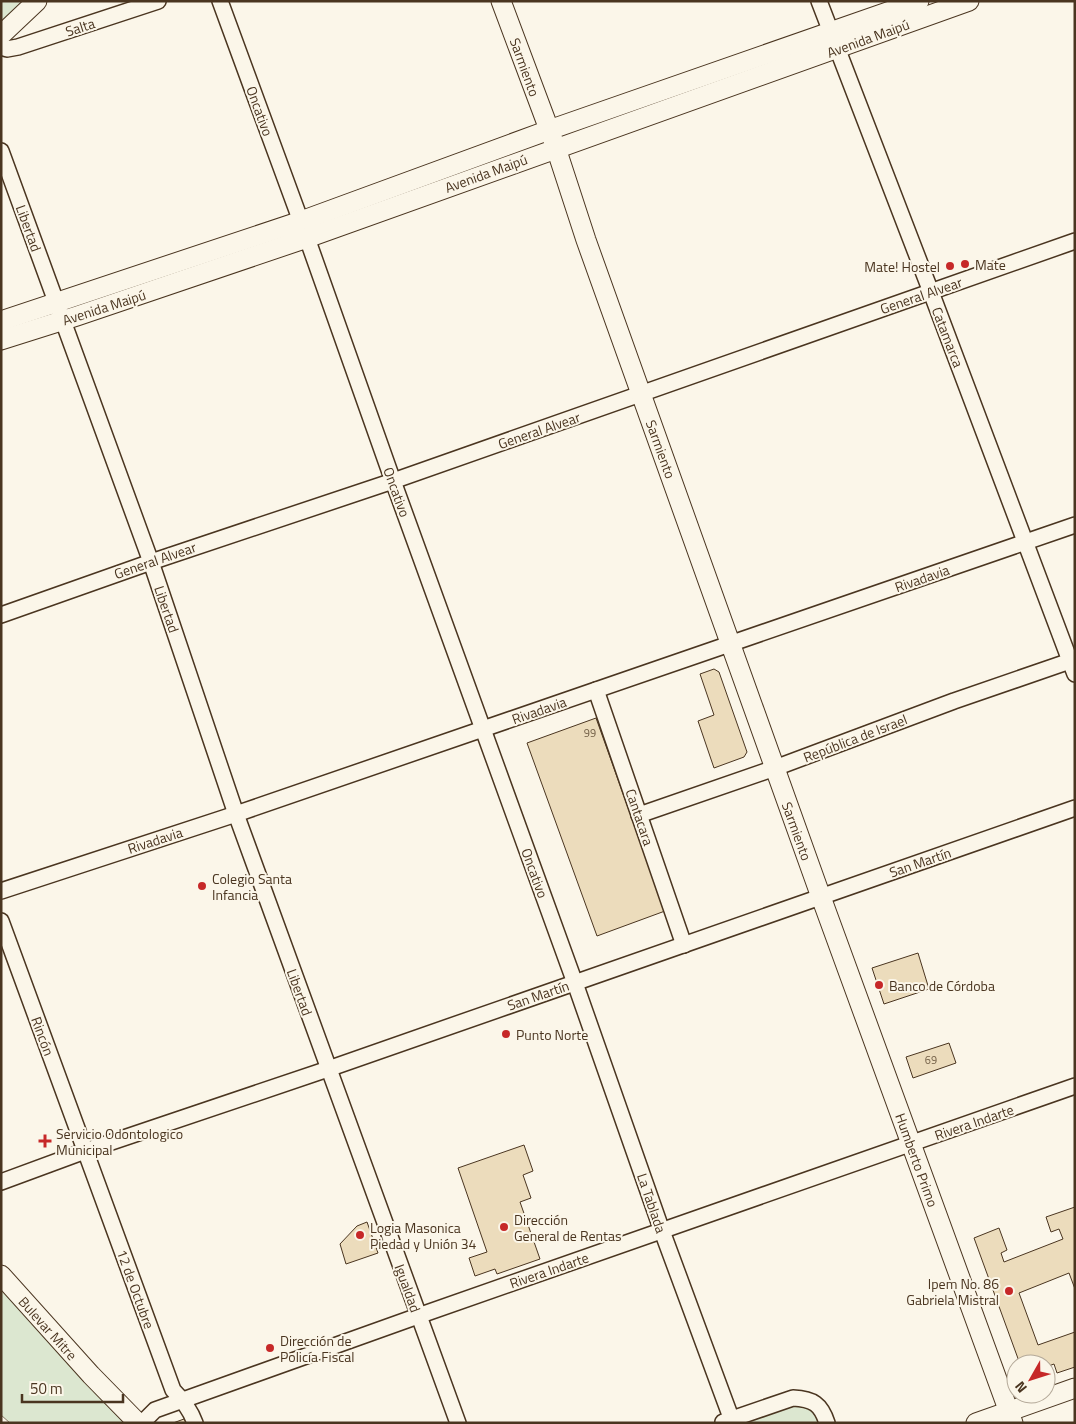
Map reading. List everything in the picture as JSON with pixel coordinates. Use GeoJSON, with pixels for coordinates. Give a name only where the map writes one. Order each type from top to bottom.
{"type":"FeatureCollection","features":[{"type":"Feature","properties":{"kind":"main road"},"geometry":{"type":"LineString","coordinates":[[1,34],[37,1]]}},
{"type":"Feature","properties":{"kind":"main road","name":"Sarmiento"},"geometry":{"type":"LineString","coordinates":[[501,1],[556,148],[586,240],[821,897]]}},
{"type":"Feature","properties":{"kind":"main road","name":"Avenida Maipú"},"geometry":{"type":"LineString","coordinates":[[1,340],[60,312],[304,229],[556,148],[834,41],[919,1]]}},
{"type":"Feature","properties":{"kind":"main road","name":"Avenida Maipú"},"geometry":{"type":"LineString","coordinates":[[304,229],[549,130],[834,41],[970,1]]}},
{"type":"Feature","properties":{"kind":"main road","name":"Avenida Maipú"},"geometry":{"type":"LineString","coordinates":[[1,321],[60,312]]}},
{"type":"Feature","properties":{"kind":"main road","name":"Humberto Primo"},"geometry":{"type":"LineString","coordinates":[[821,897],[1011,1417]]}},
{"type":"Feature","properties":{"kind":"main road","name":"Bulevar Mitre"},"geometry":{"type":"LineString","coordinates":[[1,1275],[91,1375],[138,1423]]}},
{"type":"Feature","properties":{"kind":"main road"},"geometry":{"type":"LineString","coordinates":[[976,1423],[1011,1417],[1075,1388]]}},
{"type":"Feature","properties":{"kind":"street","name":"Salta"},"geometry":{"type":"LineString","coordinates":[[1,47],[6,50],[18,48],[158,1]]}},
{"type":"Feature","properties":{"kind":"street","name":"Oncativo"},"geometry":{"type":"LineString","coordinates":[[220,1],[575,983]]}},
{"type":"Feature","properties":{"kind":"street","name":"Catamarca"},"geometry":{"type":"LineString","coordinates":[[819,1],[1072,667]]}},
{"type":"Feature","properties":{"kind":"street","name":"Libertad"},"geometry":{"type":"LineString","coordinates":[[1,151],[151,562],[236,814],[328,1069]]}},
{"type":"Feature","properties":{"kind":"street","name":"General Alvear"},"geometry":{"type":"LineString","coordinates":[[1,614],[393,481],[1075,241]]}},
{"type":"Feature","properties":{"kind":"street","name":"Rivadavia"},"geometry":{"type":"LineString","coordinates":[[1,891],[236,814],[1075,525]]}},
{"type":"Feature","properties":{"kind":"street","name":"República de Israel"},"geometry":{"type":"LineString","coordinates":[[639,815],[775,768],[954,701],[1072,667]]}},
{"type":"Feature","properties":{"kind":"street","name":"Cantacara"},"geometry":{"type":"LineString","coordinates":[[596,690],[684,944]]}},
{"type":"Feature","properties":{"kind":"street","name":"San Martín"},"geometry":{"type":"LineString","coordinates":[[1,1182],[85,1151],[328,1069],[1075,808]]}},
{"type":"Feature","properties":{"kind":"street","name":"Rincón"},"geometry":{"type":"LineString","coordinates":[[1,921],[85,1151]]}},
{"type":"Feature","properties":{"kind":"street","name":"La Tablada"},"geometry":{"type":"LineString","coordinates":[[575,983],[728,1422]]}},
{"type":"Feature","properties":{"kind":"street","name":"Igualdad"},"geometry":{"type":"LineString","coordinates":[[328,1069],[458,1423]]}},
{"type":"Feature","properties":{"kind":"street","name":"Rivera Indarte"},"geometry":{"type":"LineString","coordinates":[[142,1423],[155,1410],[1075,1086]]}},
{"type":"Feature","properties":{"kind":"street","name":"12 de Octubre"},"geometry":{"type":"LineString","coordinates":[[85,1151],[173,1390],[190,1409],[195,1423]]}},
{"type":"Feature","properties":{"kind":"street"},"geometry":{"type":"LineString","coordinates":[[728,1422],[793,1398],[802,1398],[817,1405],[824,1413],[827,1423]]}},
{"type":"Feature","properties":{"kind":"green space"},"geometry":{"type":"Polygon","coordinates":[[[1,1],[37,1],[1,35],[1,1]]]}},
{"type":"Feature","properties":{"kind":"green space"},"geometry":{"type":"Polygon","coordinates":[[[1,1275],[138,1423],[10,1423],[1,1415],[1,1275]]]}},
{"type":"Feature","properties":{"kind":"green space"},"geometry":{"type":"Polygon","coordinates":[[[802,1398],[827,1423],[722,1423],[802,1398]]]}},
{"type":"Feature","properties":{"kind":"building"},"geometry":{"type":"Polygon","coordinates":[[[714,669],[719,672],[747,752],[744,757],[714,768],[698,721],[714,715],[700,674],[714,669]]]}},
{"type":"Feature","properties":{"kind":"building"},"geometry":{"type":"Polygon","coordinates":[[[596,718],[665,911],[597,936],[527,743],[596,718]]]}},
{"type":"Feature","properties":{"kind":"building"},"geometry":{"type":"Polygon","coordinates":[[[918,953],[929,989],[884,1004],[872,968],[918,953]]]}},
{"type":"Feature","properties":{"kind":"building"},"geometry":{"type":"Polygon","coordinates":[[[949,1043],[956,1063],[913,1078],[906,1057],[949,1043]]]}},
{"type":"Feature","properties":{"kind":"building","name":"Dirección General de Rentas"},"geometry":{"type":"Polygon","coordinates":[[[524,1145],[533,1171],[523,1175],[531,1198],[520,1202],[540,1259],[497,1274],[495,1269],[475,1276],[469,1258],[487,1252],[458,1168],[524,1145]]]}},
{"type":"Feature","properties":{"kind":"building","name":"Ipem No. 86 Gabriela Mistral"},"geometry":{"type":"Polygon","coordinates":[[[1075,1207],[1075,1289],[1069,1273],[1019,1293],[1038,1345],[1075,1332],[1075,1367],[1057,1373],[1056,1354],[1016,1354],[974,1238],[999,1228],[1007,1250],[1001,1253],[1004,1262],[1063,1239],[1059,1229],[1051,1232],[1046,1217],[1075,1207]]]}},
{"type":"Feature","properties":{"kind":"building","name":"Logia Masonica Piedad y Unión 34"},"geometry":{"type":"Polygon","coordinates":[[[367,1222],[378,1253],[346,1264],[340,1244],[357,1226],[367,1222]]]}},
{"type":"Feature","properties":{"kind":"building"},"geometry":{"type":"Polygon","coordinates":[[[184,1419],[189,1423],[173,1423],[184,1419]]]}},
{"type":"Feature","properties":{"kind":"place","name":"Mate"},"geometry":{"type":"Point","coordinates":[965,264]}},
{"type":"Feature","properties":{"kind":"place","name":"Mate! Hostel"},"geometry":{"type":"Point","coordinates":[950,266]}},
{"type":"Feature","properties":{"kind":"place","name":"Colegio Santa Infancia"},"geometry":{"type":"Point","coordinates":[202,886]}},
{"type":"Feature","properties":{"kind":"place","name":"Banco de Córdoba"},"geometry":{"type":"Point","coordinates":[879,985]}},
{"type":"Feature","properties":{"kind":"place","name":"Punto Norte"},"geometry":{"type":"Point","coordinates":[506,1034]}},
{"type":"Feature","properties":{"kind":"place","name":"Servicio Odontologico Municipal"},"geometry":{"type":"Point","coordinates":[45,1141]}},
{"type":"Feature","properties":{"kind":"place","name":"Dirección General de Rentas"},"geometry":{"type":"Point","coordinates":[504,1227]}},
{"type":"Feature","properties":{"kind":"place","name":"Logia Masonica Piedad y Unión 34"},"geometry":{"type":"Point","coordinates":[360,1235]}},
{"type":"Feature","properties":{"kind":"place","name":"Ipem No. 86 Gabriela Mistral"},"geometry":{"type":"Point","coordinates":[1009,1291]}},
{"type":"Feature","properties":{"kind":"place","name":"Dirección de Policía Fiscal"},"geometry":{"type":"Point","coordinates":[270,1348]}}]}
